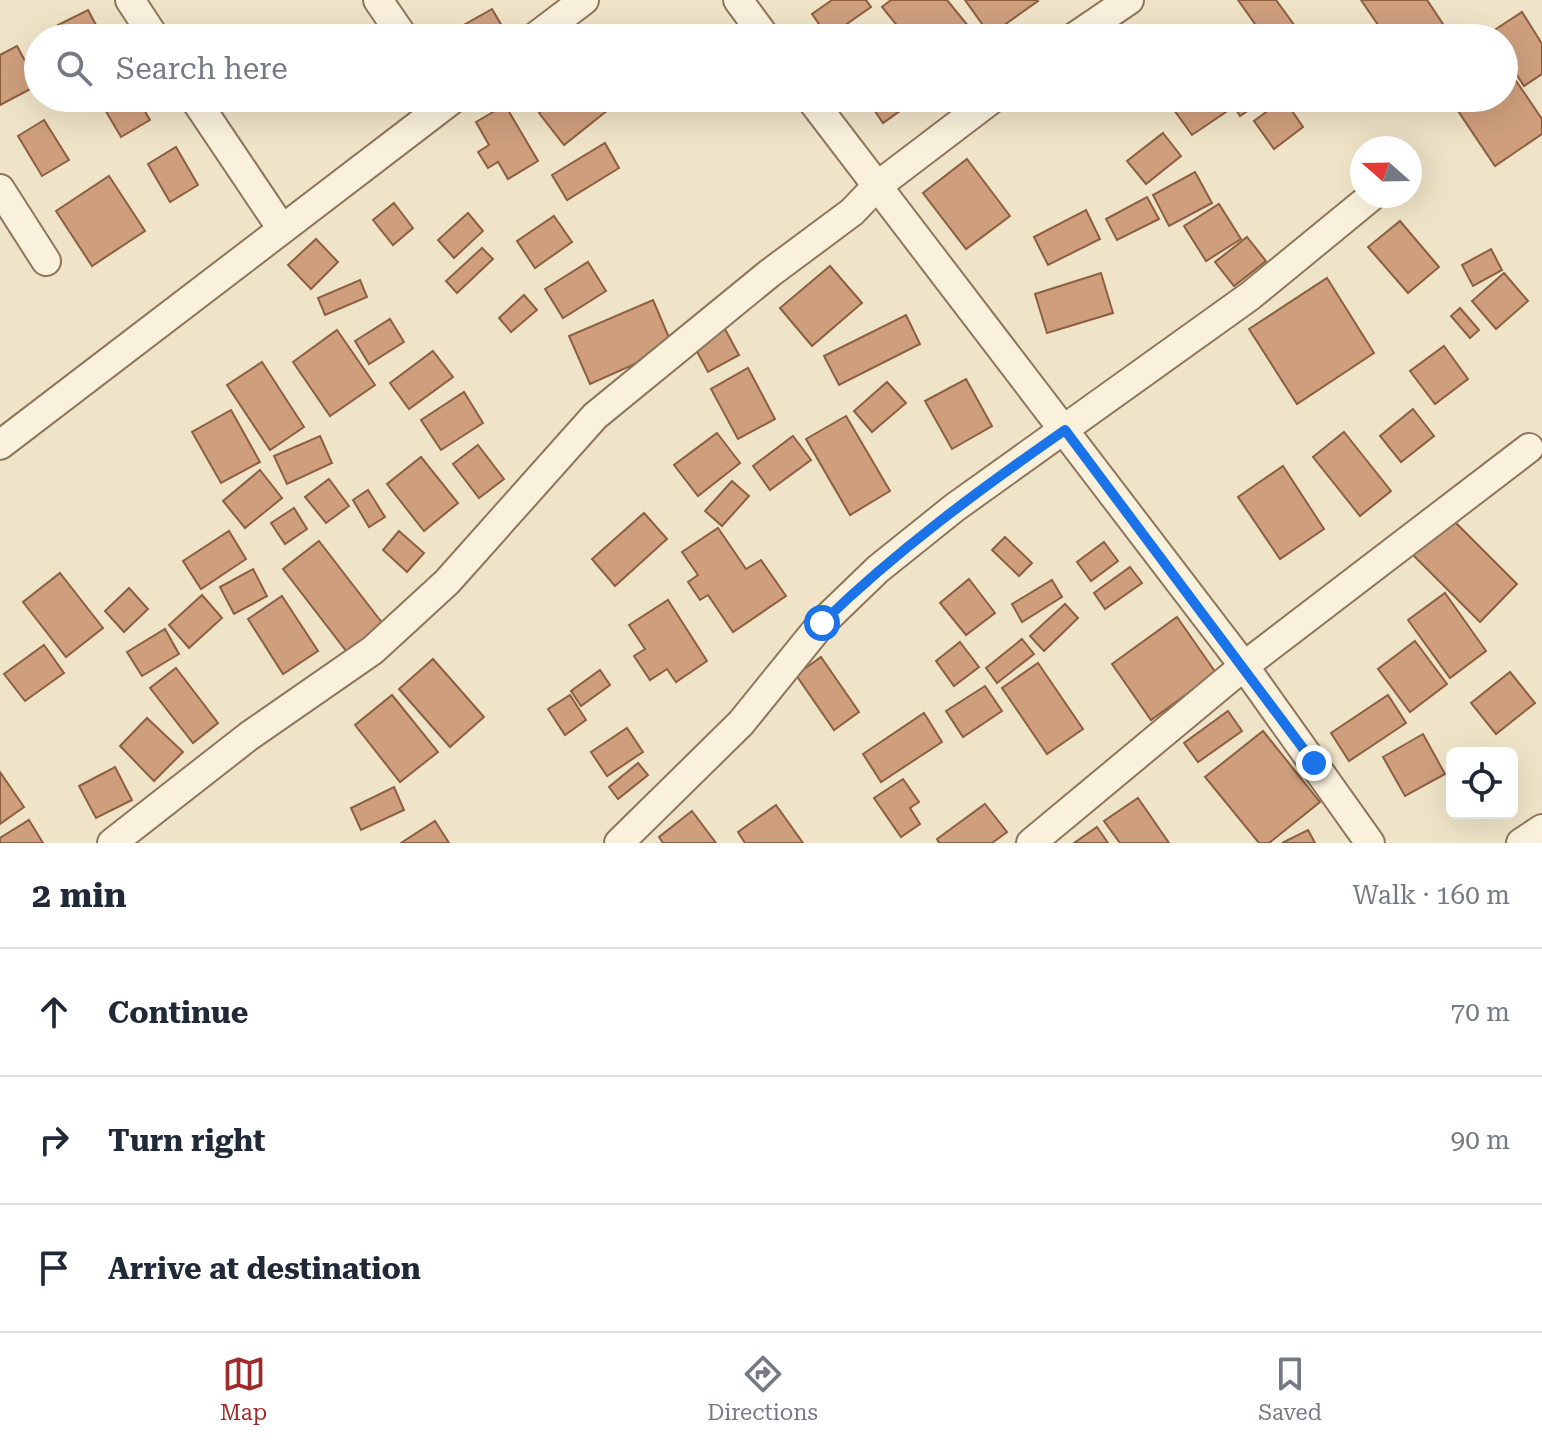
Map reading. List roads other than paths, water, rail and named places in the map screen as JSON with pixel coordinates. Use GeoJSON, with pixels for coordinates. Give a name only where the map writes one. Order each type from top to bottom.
{"type":"FeatureCollection","features":[{"type":"Feature","properties":{"kind":"street"},"geometry":{"type":"LineString","coordinates":[[130,0],[146,24]]}},
{"type":"Feature","properties":{"kind":"street"},"geometry":{"type":"LineString","coordinates":[[378,0],[394,24]]}},
{"type":"Feature","properties":{"kind":"street"},"geometry":{"type":"LineString","coordinates":[[552,24],[584,0]]}},
{"type":"Feature","properties":{"kind":"street"},"geometry":{"type":"LineString","coordinates":[[738,0],[756,24]]}},
{"type":"Feature","properties":{"kind":"street"},"geometry":{"type":"LineString","coordinates":[[1094,24],[1129,0]]}},
{"type":"Feature","properties":{"kind":"street"},"geometry":{"type":"LineString","coordinates":[[203,112],[282,229]]}},
{"type":"Feature","properties":{"kind":"street"},"geometry":{"type":"LineString","coordinates":[[0,445],[432,112]]}},
{"type":"Feature","properties":{"kind":"street"},"geometry":{"type":"LineString","coordinates":[[820,112],[1244,666],[1370,843]]}},
{"type":"Feature","properties":{"kind":"street"},"geometry":{"type":"LineString","coordinates":[[112,843],[249,736],[373,650],[447,582],[595,416],[770,273],[852,212],[876,187],[975,112]]}},
{"type":"Feature","properties":{"kind":"street"},"geometry":{"type":"LineString","coordinates":[[0,189],[46,261]]}},
{"type":"Feature","properties":{"kind":"street"},"geometry":{"type":"LineString","coordinates":[[619,843],[741,723],[822,623],[878,569],[954,508],[1250,296],[1357,208]]}},
{"type":"Feature","properties":{"kind":"street"},"geometry":{"type":"LineString","coordinates":[[1031,843],[1244,666],[1529,448]]}},
{"type":"Feature","properties":{"kind":"street"},"geometry":{"type":"LineString","coordinates":[[1521,843],[1542,829]]}}]}
